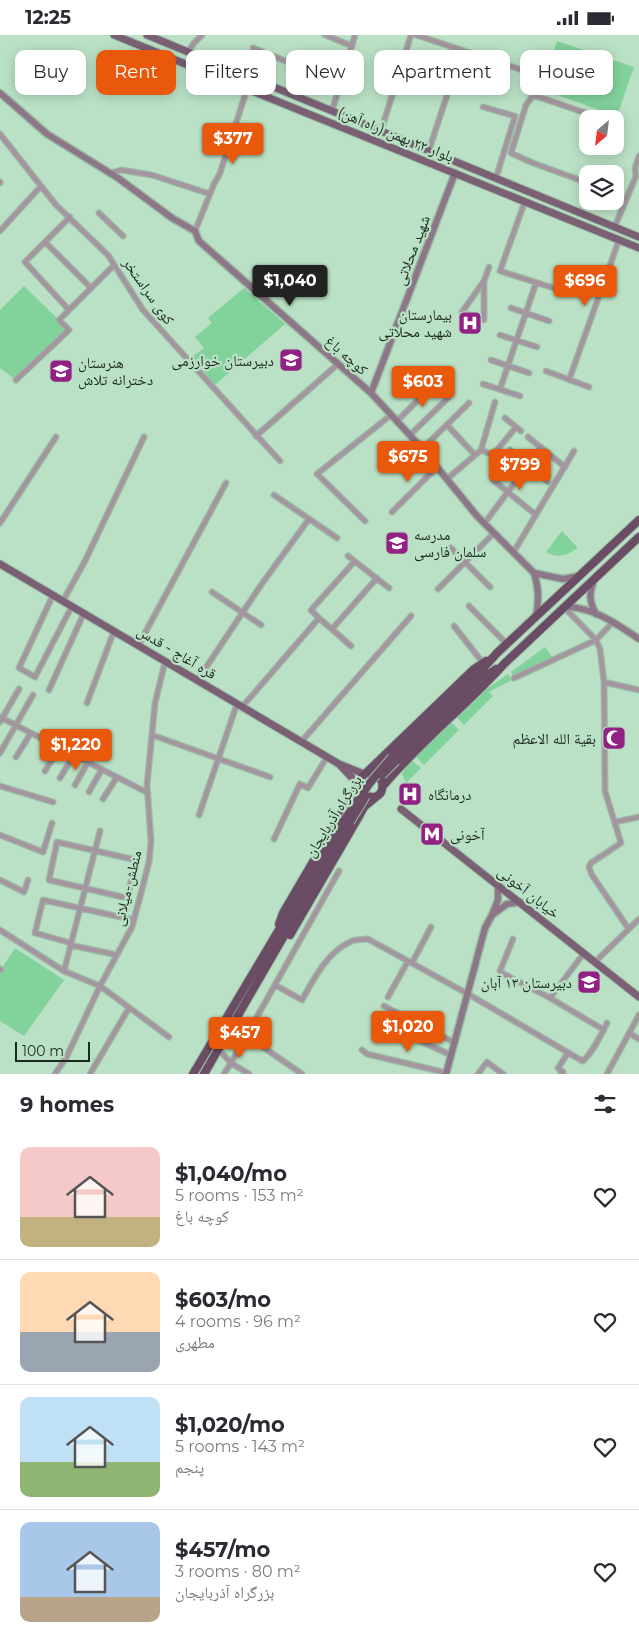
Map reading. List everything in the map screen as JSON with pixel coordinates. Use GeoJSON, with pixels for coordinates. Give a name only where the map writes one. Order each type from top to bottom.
{"type":"FeatureCollection","features":[{"type":"Feature","properties":{"kind":"highway","name":"بزرگراه آذربایجان"},"geometry":{"type":"LineString","coordinates":[[193,1074],[274,946],[348,820],[393,760],[474,669],[507,644],[639,520]]}},
{"type":"Feature","properties":{"kind":"highway","name":"بزرگراه آذربایجان"},"geometry":{"type":"LineString","coordinates":[[365,773],[393,760],[484,677],[504,663],[639,537]]}},
{"type":"Feature","properties":{"kind":"highway","name":"بزرگراه آذربایجان"},"geometry":{"type":"LineString","coordinates":[[383,786],[393,760],[480,673],[497,653]]}},
{"type":"Feature","properties":{"kind":"highway"},"geometry":{"type":"LineString","coordinates":[[365,773],[372,773],[382,781],[381,793],[376,797],[369,797],[360,790],[358,784],[360,777],[365,773]]}},
{"type":"Feature","properties":{"kind":"highway","name":"بزرگراه آذربایجان"},"geometry":{"type":"LineString","coordinates":[[204,1074],[219,1050],[274,946],[283,913],[358,784]]}},
{"type":"Feature","properties":{"kind":"highway","name":"بزرگراه آذربایجان"},"geometry":{"type":"LineString","coordinates":[[274,946],[290,935],[364,807],[376,797]]}},
{"type":"Feature","properties":{"kind":"highway"},"geometry":{"type":"LineString","coordinates":[[343,809],[348,806],[354,807],[358,812],[358,818]]}},
{"type":"Feature","properties":{"kind":"main road","name":"بلوار ۲۲ بهمن (راه آهن)"},"geometry":{"type":"LineString","coordinates":[[114,35],[186,64]]}},
{"type":"Feature","properties":{"kind":"main road","name":"بلوار ۲۲ بهمن (راه آهن)"},"geometry":{"type":"LineString","coordinates":[[147,35],[186,51]]}},
{"type":"Feature","properties":{"kind":"main road","name":"بلوار ۲۲ بهمن (راه آهن)"},"geometry":{"type":"LineString","coordinates":[[276,88],[639,237]]}},
{"type":"Feature","properties":{"kind":"main road","name":"کوچه باغ"},"geometry":{"type":"LineString","coordinates":[[0,93],[47,133],[111,173],[172,218],[195,231],[199,241],[371,393],[410,435],[484,524],[534,573]]}},
{"type":"Feature","properties":{"kind":"main road","name":"بلوار ۲۲ بهمن (راه آهن)"},"geometry":{"type":"LineString","coordinates":[[262,95],[639,248]]}},
{"type":"Feature","properties":{"kind":"main road","name":"شهید محلاتی"},"geometry":{"type":"LineString","coordinates":[[371,393],[455,173]]}},
{"type":"Feature","properties":{"kind":"main road","name":"قره آغاج - قدس"},"geometry":{"type":"LineString","coordinates":[[0,564],[339,764]]}},
{"type":"Feature","properties":{"kind":"main road"},"geometry":{"type":"LineString","coordinates":[[536,617],[539,601],[534,573],[563,579],[579,576]]}},
{"type":"Feature","properties":{"kind":"main road"},"geometry":{"type":"LineString","coordinates":[[594,579],[589,599],[596,614]]}},
{"type":"Feature","properties":{"kind":"main road"},"geometry":{"type":"LineString","coordinates":[[564,607],[585,609],[613,622],[639,639]]}},
{"type":"Feature","properties":{"kind":"main road"},"geometry":{"type":"LineString","coordinates":[[339,764],[365,773]]}},
{"type":"Feature","properties":{"kind":"main road"},"geometry":{"type":"LineString","coordinates":[[339,764],[358,784]]}},
{"type":"Feature","properties":{"kind":"main road","name":"خیابان آخونی"},"geometry":{"type":"LineString","coordinates":[[401,809],[639,997]]}},
{"type":"Feature","properties":{"kind":"main road"},"geometry":{"type":"LineString","coordinates":[[447,1073],[485,928],[498,900],[498,885]]}},
{"type":"Feature","properties":{"kind":"main road"},"geometry":{"type":"LineString","coordinates":[[492,915],[507,904],[520,902]]}},
{"type":"Feature","properties":{"kind":"street"},"geometry":{"type":"LineString","coordinates":[[189,50],[202,35]]}},
{"type":"Feature","properties":{"kind":"street"},"geometry":{"type":"LineString","coordinates":[[325,35],[352,46]]}},
{"type":"Feature","properties":{"kind":"street"},"geometry":{"type":"LineString","coordinates":[[351,50],[356,35]]}},
{"type":"Feature","properties":{"kind":"street"},"geometry":{"type":"LineString","coordinates":[[381,131],[411,35]]}},
{"type":"Feature","properties":{"kind":"street"},"geometry":{"type":"LineString","coordinates":[[416,35],[520,69]]}},
{"type":"Feature","properties":{"kind":"street"},"geometry":{"type":"LineString","coordinates":[[253,48],[286,61]]}},
{"type":"Feature","properties":{"kind":"street"},"geometry":{"type":"LineString","coordinates":[[195,231],[220,173],[245,95]]}},
{"type":"Feature","properties":{"kind":"street"},"geometry":{"type":"LineString","coordinates":[[332,111],[337,95]]}},
{"type":"Feature","properties":{"kind":"street"},"geometry":{"type":"LineString","coordinates":[[429,150],[447,95]]}},
{"type":"Feature","properties":{"kind":"street"},"geometry":{"type":"LineString","coordinates":[[579,111],[533,95],[526,105],[511,153],[579,180]]}},
{"type":"Feature","properties":{"kind":"street"},"geometry":{"type":"LineString","coordinates":[[483,107],[515,116],[496,178]]}},
{"type":"Feature","properties":{"kind":"street","name":"کوی سراستخر"},"geometry":{"type":"LineString","coordinates":[[0,134],[56,205],[108,255],[143,310],[280,461]]}},
{"type":"Feature","properties":{"kind":"street"},"geometry":{"type":"LineString","coordinates":[[624,205],[638,176],[635,168],[639,156]]}},
{"type":"Feature","properties":{"kind":"street"},"geometry":{"type":"LineString","coordinates":[[111,173],[121,170],[152,175],[210,194]]}},
{"type":"Feature","properties":{"kind":"street"},"geometry":{"type":"LineString","coordinates":[[0,231],[41,186]]}},
{"type":"Feature","properties":{"kind":"street"},"geometry":{"type":"LineString","coordinates":[[525,201],[500,271],[563,291]]}},
{"type":"Feature","properties":{"kind":"street"},"geometry":{"type":"LineString","coordinates":[[615,226],[622,210]]}},
{"type":"Feature","properties":{"kind":"street"},"geometry":{"type":"LineString","coordinates":[[99,213],[123,235]]}},
{"type":"Feature","properties":{"kind":"street"},"geometry":{"type":"LineString","coordinates":[[69,310],[25,263],[70,217]]}},
{"type":"Feature","properties":{"kind":"street"},"geometry":{"type":"LineString","coordinates":[[569,380],[619,240]]}},
{"type":"Feature","properties":{"kind":"street"},"geometry":{"type":"LineString","coordinates":[[45,242],[91,288]]}},
{"type":"Feature","properties":{"kind":"street"},"geometry":{"type":"LineString","coordinates":[[16,380],[69,330],[59,320],[114,265]]}},
{"type":"Feature","properties":{"kind":"street"},"geometry":{"type":"LineString","coordinates":[[484,281],[484,320],[462,313],[484,281],[489,267]]}},
{"type":"Feature","properties":{"kind":"street"},"geometry":{"type":"LineString","coordinates":[[500,389],[536,283]]}},
{"type":"Feature","properties":{"kind":"street"},"geometry":{"type":"LineString","coordinates":[[511,308],[549,321]]}},
{"type":"Feature","properties":{"kind":"street"},"geometry":{"type":"LineString","coordinates":[[500,335],[537,347]]}},
{"type":"Feature","properties":{"kind":"street"},"geometry":{"type":"LineString","coordinates":[[491,360],[529,373]]}},
{"type":"Feature","properties":{"kind":"street"},"geometry":{"type":"LineString","coordinates":[[256,436],[338,364]]}},
{"type":"Feature","properties":{"kind":"street"},"geometry":{"type":"LineString","coordinates":[[546,371],[589,387]]}},
{"type":"Feature","properties":{"kind":"street"},"geometry":{"type":"LineString","coordinates":[[397,421],[436,382]]}},
{"type":"Feature","properties":{"kind":"street"},"geometry":{"type":"LineString","coordinates":[[483,384],[520,396]]}},
{"type":"Feature","properties":{"kind":"street"},"geometry":{"type":"LineString","coordinates":[[410,435],[448,398]]}},
{"type":"Feature","properties":{"kind":"street"},"geometry":{"type":"LineString","coordinates":[[447,479],[481,450],[496,402]]}},
{"type":"Feature","properties":{"kind":"street"},"geometry":{"type":"LineString","coordinates":[[422,449],[469,403]]}},
{"type":"Feature","properties":{"kind":"street"},"geometry":{"type":"LineString","coordinates":[[365,521],[318,474],[391,415]]}},
{"type":"Feature","properties":{"kind":"street"},"geometry":{"type":"LineString","coordinates":[[505,418],[521,431]]}},
{"type":"Feature","properties":{"kind":"street"},"geometry":{"type":"LineString","coordinates":[[447,425],[475,455]]}},
{"type":"Feature","properties":{"kind":"street"},"geometry":{"type":"LineString","coordinates":[[493,455],[516,427]]}},
{"type":"Feature","properties":{"kind":"street"},"geometry":{"type":"LineString","coordinates":[[0,523],[56,437]]}},
{"type":"Feature","properties":{"kind":"street"},"geometry":{"type":"LineString","coordinates":[[64,601],[144,437]]}},
{"type":"Feature","properties":{"kind":"street"},"geometry":{"type":"LineString","coordinates":[[528,437],[565,467]]}},
{"type":"Feature","properties":{"kind":"street"},"geometry":{"type":"LineString","coordinates":[[484,524],[541,447]]}},
{"type":"Feature","properties":{"kind":"street"},"geometry":{"type":"LineString","coordinates":[[481,450],[493,455],[507,470]]}},
{"type":"Feature","properties":{"kind":"street"},"geometry":{"type":"LineString","coordinates":[[510,450],[548,482]]}},
{"type":"Feature","properties":{"kind":"street"},"geometry":{"type":"LineString","coordinates":[[513,553],[574,451]]}},
{"type":"Feature","properties":{"kind":"street"},"geometry":{"type":"LineString","coordinates":[[392,512],[437,467]]}},
{"type":"Feature","properties":{"kind":"street"},"geometry":{"type":"LineString","coordinates":[[493,480],[536,515]]}},
{"type":"Feature","properties":{"kind":"street"},"geometry":{"type":"LineString","coordinates":[[138,646],[226,483]]}},
{"type":"Feature","properties":{"kind":"street"},"geometry":{"type":"LineString","coordinates":[[274,495],[337,538]]}},
{"type":"Feature","properties":{"kind":"street"},"geometry":{"type":"LineString","coordinates":[[198,681],[243,612],[309,519]]}},
{"type":"Feature","properties":{"kind":"street"},"geometry":{"type":"LineString","coordinates":[[438,589],[494,533]]}},
{"type":"Feature","properties":{"kind":"street"},"geometry":{"type":"LineString","coordinates":[[451,549],[490,587]]}},
{"type":"Feature","properties":{"kind":"street"},"geometry":{"type":"LineString","coordinates":[[348,556],[389,588]]}},
{"type":"Feature","properties":{"kind":"street"},"geometry":{"type":"LineString","coordinates":[[351,646],[311,610],[354,561]]}},
{"type":"Feature","properties":{"kind":"street"},"geometry":{"type":"LineString","coordinates":[[332,629],[377,578]]}},
{"type":"Feature","properties":{"kind":"street"},"geometry":{"type":"LineString","coordinates":[[212,592],[261,625]]}},
{"type":"Feature","properties":{"kind":"street"},"geometry":{"type":"LineString","coordinates":[[53,595],[19,668],[35,677],[72,606]]}},
{"type":"Feature","properties":{"kind":"street"},"geometry":{"type":"LineString","coordinates":[[469,606],[507,644]]}},
{"type":"Feature","properties":{"kind":"street"},"geometry":{"type":"LineString","coordinates":[[564,607],[596,640],[600,649],[604,682],[605,791],[621,843],[591,863],[589,867],[592,875],[628,928]]}},
{"type":"Feature","properties":{"kind":"street"},"geometry":{"type":"LineString","coordinates":[[49,689],[84,613]]}},
{"type":"Feature","properties":{"kind":"street"},"geometry":{"type":"LineString","coordinates":[[301,742],[411,616]]}},
{"type":"Feature","properties":{"kind":"street"},"geometry":{"type":"LineString","coordinates":[[199,815],[239,705],[319,618]]}},
{"type":"Feature","properties":{"kind":"street"},"geometry":{"type":"LineString","coordinates":[[514,679],[596,640],[613,622]]}},
{"type":"Feature","properties":{"kind":"street"},"geometry":{"type":"LineString","coordinates":[[454,626],[483,663]]}},
{"type":"Feature","properties":{"kind":"street"},"geometry":{"type":"LineString","coordinates":[[87,703],[114,631]]}},
{"type":"Feature","properties":{"kind":"street","name":"منطش-میلانی"},"geometry":{"type":"LineString","coordinates":[[55,1074],[66,1058],[134,920],[149,862],[151,841],[147,785],[155,703],[165,662]]}},
{"type":"Feature","properties":{"kind":"street"},"geometry":{"type":"LineString","coordinates":[[604,682],[639,690]]}},
{"type":"Feature","properties":{"kind":"street"},"geometry":{"type":"LineString","coordinates":[[19,689],[1,719],[17,725],[148,793]]}},
{"type":"Feature","properties":{"kind":"street"},"geometry":{"type":"LineString","coordinates":[[0,753],[33,695]]}},
{"type":"Feature","properties":{"kind":"street"},"geometry":{"type":"LineString","coordinates":[[16,757],[31,733]]}},
{"type":"Feature","properties":{"kind":"street"},"geometry":{"type":"LineString","coordinates":[[152,735],[270,777]]}},
{"type":"Feature","properties":{"kind":"street"},"geometry":{"type":"LineString","coordinates":[[45,771],[60,747]]}},
{"type":"Feature","properties":{"kind":"street"},"geometry":{"type":"LineString","coordinates":[[60,778],[74,755]]}},
{"type":"Feature","properties":{"kind":"street"},"geometry":{"type":"LineString","coordinates":[[274,839],[300,784],[308,788],[327,757]]}},
{"type":"Feature","properties":{"kind":"street"},"geometry":{"type":"LineString","coordinates":[[75,785],[88,762]]}},
{"type":"Feature","properties":{"kind":"street"},"geometry":{"type":"LineString","coordinates":[[89,792],[102,769]]}},
{"type":"Feature","properties":{"kind":"street"},"geometry":{"type":"LineString","coordinates":[[103,799],[117,777]]}},
{"type":"Feature","properties":{"kind":"street"},"geometry":{"type":"LineString","coordinates":[[0,785],[53,802]]}},
{"type":"Feature","properties":{"kind":"street"},"geometry":{"type":"LineString","coordinates":[[615,822],[639,817]]}},
{"type":"Feature","properties":{"kind":"street"},"geometry":{"type":"LineString","coordinates":[[0,835],[44,852],[52,823]]}},
{"type":"Feature","properties":{"kind":"street"},"geometry":{"type":"LineString","coordinates":[[64,971],[100,831]]}},
{"type":"Feature","properties":{"kind":"street"},"geometry":{"type":"LineString","coordinates":[[57,843],[95,851],[136,859],[127,898],[85,890],[49,880],[57,843]]}},
{"type":"Feature","properties":{"kind":"street"},"geometry":{"type":"LineString","coordinates":[[224,1074],[339,871]]}},
{"type":"Feature","properties":{"kind":"street"},"geometry":{"type":"LineString","coordinates":[[132,878],[144,881]]}},
{"type":"Feature","properties":{"kind":"street"},"geometry":{"type":"LineString","coordinates":[[0,880],[24,892],[28,879]]}},
{"type":"Feature","properties":{"kind":"street"},"geometry":{"type":"LineString","coordinates":[[117,955],[35,933],[43,900],[134,920]]}},
{"type":"Feature","properties":{"kind":"street"},"geometry":{"type":"LineString","coordinates":[[595,962],[639,919]]}},
{"type":"Feature","properties":{"kind":"street"},"geometry":{"type":"LineString","coordinates":[[388,997],[431,927]]}},
{"type":"Feature","properties":{"kind":"street"},"geometry":{"type":"LineString","coordinates":[[0,930],[64,971],[100,986],[169,1037]]}},
{"type":"Feature","properties":{"kind":"street"},"geometry":{"type":"LineString","coordinates":[[275,985],[302,1000],[318,972],[337,951],[354,940],[368,939],[468,994],[583,1061],[594,1048],[607,1023]]}},
{"type":"Feature","properties":{"kind":"street"},"geometry":{"type":"LineString","coordinates":[[513,939],[500,971],[604,1030]]}},
{"type":"Feature","properties":{"kind":"street"},"geometry":{"type":"LineString","coordinates":[[550,998],[584,953]]}},
{"type":"Feature","properties":{"kind":"street"},"geometry":{"type":"LineString","coordinates":[[384,1005],[455,1043]]}},
{"type":"Feature","properties":{"kind":"street"},"geometry":{"type":"LineString","coordinates":[[90,1074],[129,1008]]}},
{"type":"Feature","properties":{"kind":"street"},"geometry":{"type":"LineString","coordinates":[[607,1074],[639,1015]]}},
{"type":"Feature","properties":{"kind":"street"},"geometry":{"type":"LineString","coordinates":[[408,1018],[400,1031],[451,1055]]}},
{"type":"Feature","properties":{"kind":"street"},"geometry":{"type":"LineString","coordinates":[[629,1033],[639,1039]]}},
{"type":"Feature","properties":{"kind":"street"},"geometry":{"type":"LineString","coordinates":[[247,1036],[302,1074]]}},
{"type":"Feature","properties":{"kind":"street"},"geometry":{"type":"LineString","coordinates":[[219,1050],[231,1063],[249,1074]]}},
{"type":"Feature","properties":{"kind":"street"},"geometry":{"type":"LineString","coordinates":[[362,1050],[368,1054],[447,1073]]}},
{"type":"Feature","properties":{"kind":"street"},"geometry":{"type":"LineString","coordinates":[[561,1074],[563,1072],[558,1068],[568,1053]]}},
{"type":"Feature","properties":{"kind":"street"},"geometry":{"type":"LineString","coordinates":[[478,1074],[486,1062],[503,1074]]}},
{"type":"Feature","properties":{"kind":"green space"},"geometry":{"type":"Polygon","coordinates":[[[557,41],[584,50],[554,50],[557,41]]]}},
{"type":"Feature","properties":{"kind":"green space"},"geometry":{"type":"Polygon","coordinates":[[[613,60],[634,67],[619,110],[600,110],[557,95],[613,95],[613,60]]]}},
{"type":"Feature","properties":{"kind":"green space"},"geometry":{"type":"Polygon","coordinates":[[[24,286],[67,328],[16,380],[0,368],[0,310],[24,286]]]}},
{"type":"Feature","properties":{"kind":"green space"},"geometry":{"type":"Polygon","coordinates":[[[244,288],[285,324],[215,385],[192,357],[204,348],[195,337],[212,323],[208,318],[244,288]]]}},
{"type":"Feature","properties":{"kind":"green space"},"geometry":{"type":"Polygon","coordinates":[[[562,531],[578,548],[570,553],[558,556],[546,552],[562,531]]]}},
{"type":"Feature","properties":{"kind":"green space"},"geometry":{"type":"Polygon","coordinates":[[[545,647],[554,659],[515,678],[511,672],[545,647]]]}},
{"type":"Feature","properties":{"kind":"green space"},"geometry":{"type":"Polygon","coordinates":[[[508,674],[512,680],[489,692],[493,696],[464,725],[456,716],[488,688],[508,674]]]}},
{"type":"Feature","properties":{"kind":"green space"},"geometry":{"type":"Polygon","coordinates":[[[451,722],[459,730],[424,765],[415,756],[451,722]]]}},
{"type":"Feature","properties":{"kind":"green space"},"geometry":{"type":"Polygon","coordinates":[[[411,760],[421,768],[406,783],[402,774],[411,760]]]}},
{"type":"Feature","properties":{"kind":"green space"},"geometry":{"type":"Polygon","coordinates":[[[15,948],[64,980],[24,1036],[0,1021],[0,971],[15,948]]]}},
{"type":"Feature","properties":{"kind":"place","name":"بیمارستان شهید محلاتی"},"geometry":{"type":"Point","coordinates":[470,323]}},
{"type":"Feature","properties":{"kind":"place","name":"دبیرستان خوارزمی"},"geometry":{"type":"Point","coordinates":[291,360]}},
{"type":"Feature","properties":{"kind":"place","name":"هنرستان دخترانه تلاش"},"geometry":{"type":"Point","coordinates":[61,371]}},
{"type":"Feature","properties":{"kind":"place","name":"مدرسه سلمان فارسی"},"geometry":{"type":"Point","coordinates":[397,543]}},
{"type":"Feature","properties":{"kind":"place","name":"بقیة الله الاعظم"},"geometry":{"type":"Point","coordinates":[614,738]}},
{"type":"Feature","properties":{"kind":"place","name":"درمانگاه"},"geometry":{"type":"Point","coordinates":[410,794]}},
{"type":"Feature","properties":{"kind":"place","name":"آخونی"},"geometry":{"type":"Point","coordinates":[432,834]}},
{"type":"Feature","properties":{"kind":"place","name":"دبیرستان ۱۳ آبان"},"geometry":{"type":"Point","coordinates":[589,982]}}]}
